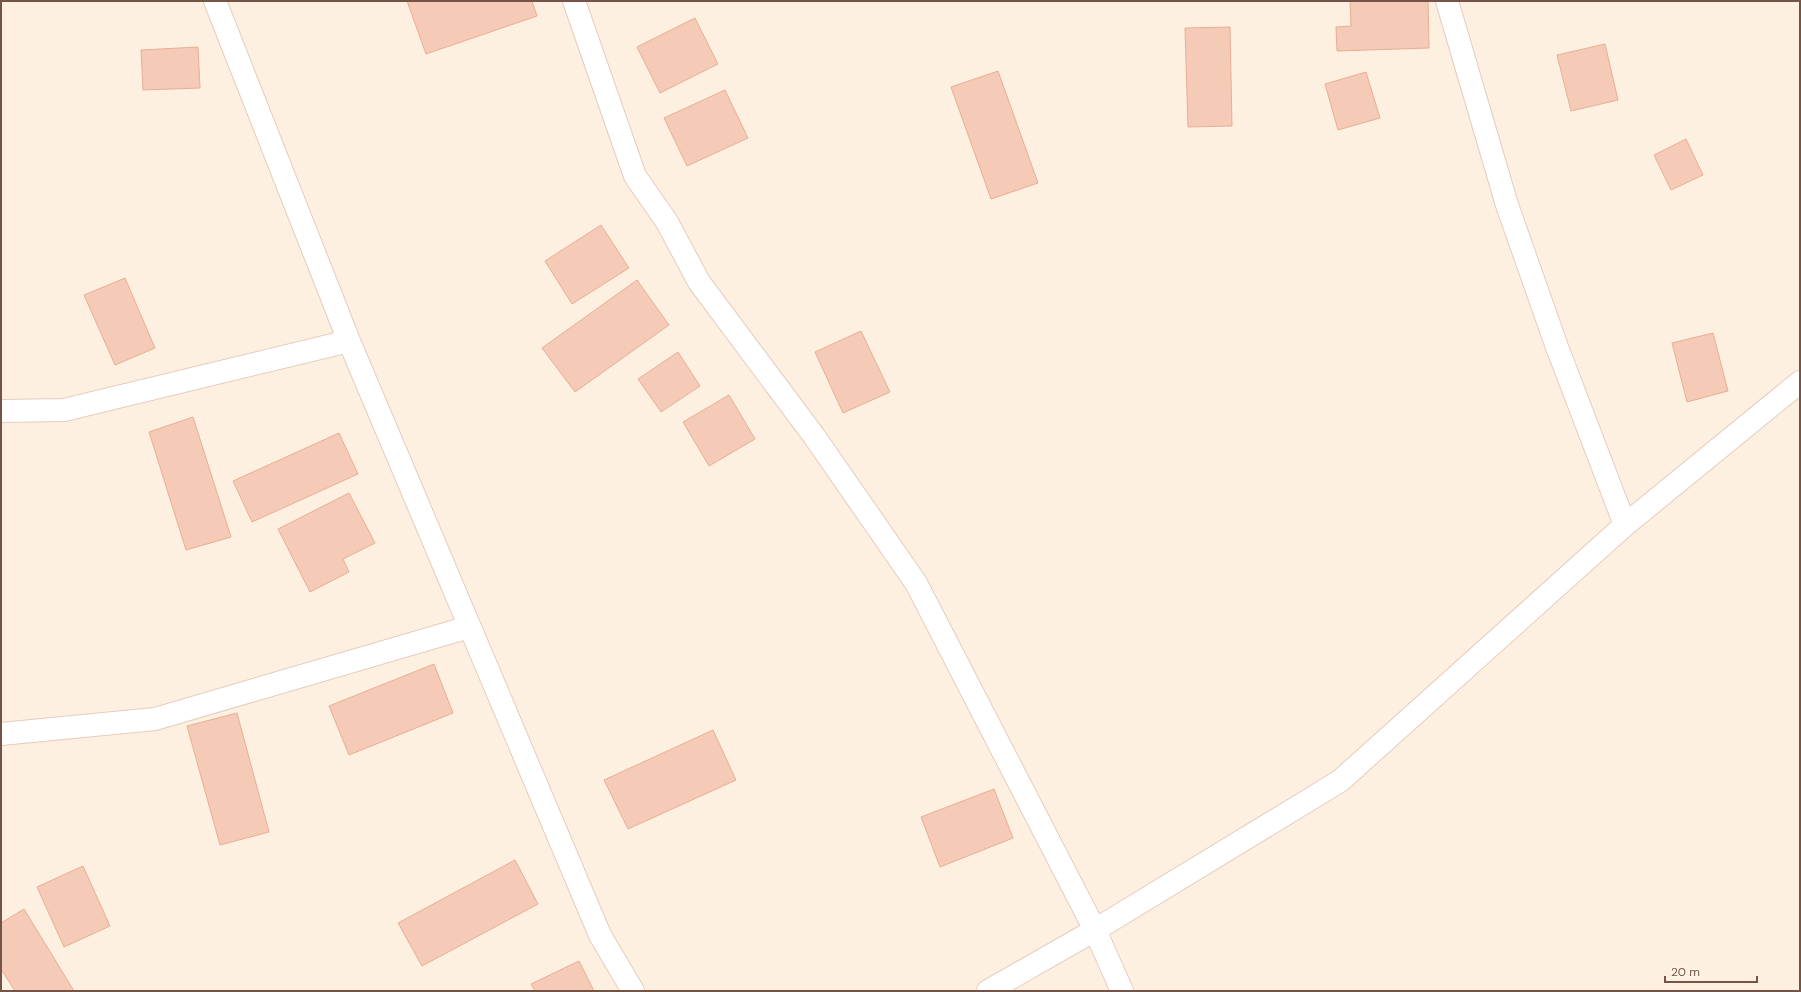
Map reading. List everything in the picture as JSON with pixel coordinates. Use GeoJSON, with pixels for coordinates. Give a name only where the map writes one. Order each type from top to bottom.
{"type":"FeatureCollection","features":[{"type":"Feature","properties":{"kind":"street"},"geometry":{"type":"LineString","coordinates":[[215,1],[349,341],[469,627],[600,935],[633,991]]}},
{"type":"Feature","properties":{"kind":"street"},"geometry":{"type":"LineString","coordinates":[[574,1],[635,176],[667,222],[699,282],[814,436],[916,584],[1095,930],[1122,991]]}},
{"type":"Feature","properties":{"kind":"street"},"geometry":{"type":"LineString","coordinates":[[1447,1],[1507,205],[1557,347],[1625,525]]}},
{"type":"Feature","properties":{"kind":"street"},"geometry":{"type":"LineString","coordinates":[[1,411],[64,410],[349,341]]}},
{"type":"Feature","properties":{"kind":"street"},"geometry":{"type":"LineString","coordinates":[[988,991],[1095,930],[1340,781],[1625,525],[1800,382]]}},
{"type":"Feature","properties":{"kind":"street"},"geometry":{"type":"LineString","coordinates":[[1,734],[155,719],[469,627]]}},
{"type":"Feature","properties":{"kind":"building"},"geometry":{"type":"Polygon","coordinates":[[[407,1],[532,1],[537,16],[426,54],[407,1]]]}},
{"type":"Feature","properties":{"kind":"building"},"geometry":{"type":"Polygon","coordinates":[[[1350,1],[1428,1],[1429,48],[1337,51],[1336,27],[1351,26],[1350,1]]]}},
{"type":"Feature","properties":{"kind":"building"},"geometry":{"type":"Polygon","coordinates":[[[695,18],[718,64],[660,93],[637,47],[695,18]]]}},
{"type":"Feature","properties":{"kind":"building"},"geometry":{"type":"Polygon","coordinates":[[[1230,27],[1232,126],[1188,127],[1185,28],[1230,27]]]}},
{"type":"Feature","properties":{"kind":"building"},"geometry":{"type":"Polygon","coordinates":[[[1605,44],[1618,100],[1571,111],[1557,55],[1605,44]]]}},
{"type":"Feature","properties":{"kind":"building"},"geometry":{"type":"Polygon","coordinates":[[[198,47],[200,88],[143,90],[141,50],[198,47]]]}},
{"type":"Feature","properties":{"kind":"building"},"geometry":{"type":"Polygon","coordinates":[[[998,71],[1038,183],[991,199],[951,87],[998,71]]]}},
{"type":"Feature","properties":{"kind":"building"},"geometry":{"type":"Polygon","coordinates":[[[1366,72],[1380,118],[1338,130],[1325,84],[1366,72]]]}},
{"type":"Feature","properties":{"kind":"building"},"geometry":{"type":"Polygon","coordinates":[[[725,90],[748,138],[687,166],[664,118],[725,90]]]}},
{"type":"Feature","properties":{"kind":"building"},"geometry":{"type":"Polygon","coordinates":[[[1686,139],[1703,175],[1671,190],[1654,155],[1686,139]]]}},
{"type":"Feature","properties":{"kind":"building"},"geometry":{"type":"Polygon","coordinates":[[[601,225],[629,268],[572,304],[545,261],[601,225]]]}},
{"type":"Feature","properties":{"kind":"building"},"geometry":{"type":"Polygon","coordinates":[[[125,278],[155,348],[115,365],[84,295],[125,278]]]}},
{"type":"Feature","properties":{"kind":"building"},"geometry":{"type":"Polygon","coordinates":[[[637,280],[669,325],[575,392],[542,348],[637,280]]]}},
{"type":"Feature","properties":{"kind":"building"},"geometry":{"type":"Polygon","coordinates":[[[861,331],[890,392],[843,413],[815,352],[861,331]]]}},
{"type":"Feature","properties":{"kind":"building"},"geometry":{"type":"Polygon","coordinates":[[[1713,333],[1728,391],[1687,402],[1672,343],[1713,333]]]}},
{"type":"Feature","properties":{"kind":"building"},"geometry":{"type":"Polygon","coordinates":[[[678,352],[700,386],[661,412],[638,379],[678,352]]]}},
{"type":"Feature","properties":{"kind":"building"},"geometry":{"type":"Polygon","coordinates":[[[729,395],[755,439],[709,466],[683,422],[729,395]]]}},
{"type":"Feature","properties":{"kind":"building"},"geometry":{"type":"Polygon","coordinates":[[[193,417],[231,537],[186,550],[149,432],[193,417]]]}},
{"type":"Feature","properties":{"kind":"building"},"geometry":{"type":"Polygon","coordinates":[[[339,433],[358,474],[252,522],[233,481],[339,433]]]}},
{"type":"Feature","properties":{"kind":"building"},"geometry":{"type":"Polygon","coordinates":[[[349,493],[375,543],[343,559],[349,572],[310,592],[278,529],[349,493]]]}},
{"type":"Feature","properties":{"kind":"building"},"geometry":{"type":"Polygon","coordinates":[[[434,664],[453,713],[349,755],[329,706],[434,664]]]}},
{"type":"Feature","properties":{"kind":"building"},"geometry":{"type":"Polygon","coordinates":[[[237,713],[269,832],[220,845],[187,726],[237,713]]]}},
{"type":"Feature","properties":{"kind":"building"},"geometry":{"type":"Polygon","coordinates":[[[713,730],[736,780],[628,829],[604,780],[713,730]]]}},
{"type":"Feature","properties":{"kind":"building"},"geometry":{"type":"Polygon","coordinates":[[[994,789],[1013,838],[940,867],[921,817],[994,789]]]}},
{"type":"Feature","properties":{"kind":"building"},"geometry":{"type":"Polygon","coordinates":[[[515,860],[538,904],[422,966],[398,923],[515,860]]]}},
{"type":"Feature","properties":{"kind":"building"},"geometry":{"type":"Polygon","coordinates":[[[83,866],[110,926],[64,947],[37,887],[83,866]]]}},
{"type":"Feature","properties":{"kind":"building"},"geometry":{"type":"Polygon","coordinates":[[[24,909],[74,991],[15,991],[1,969],[1,923],[24,909]]]}},
{"type":"Feature","properties":{"kind":"building"},"geometry":{"type":"Polygon","coordinates":[[[579,961],[594,991],[535,991],[531,984],[579,961]]]}}]}
